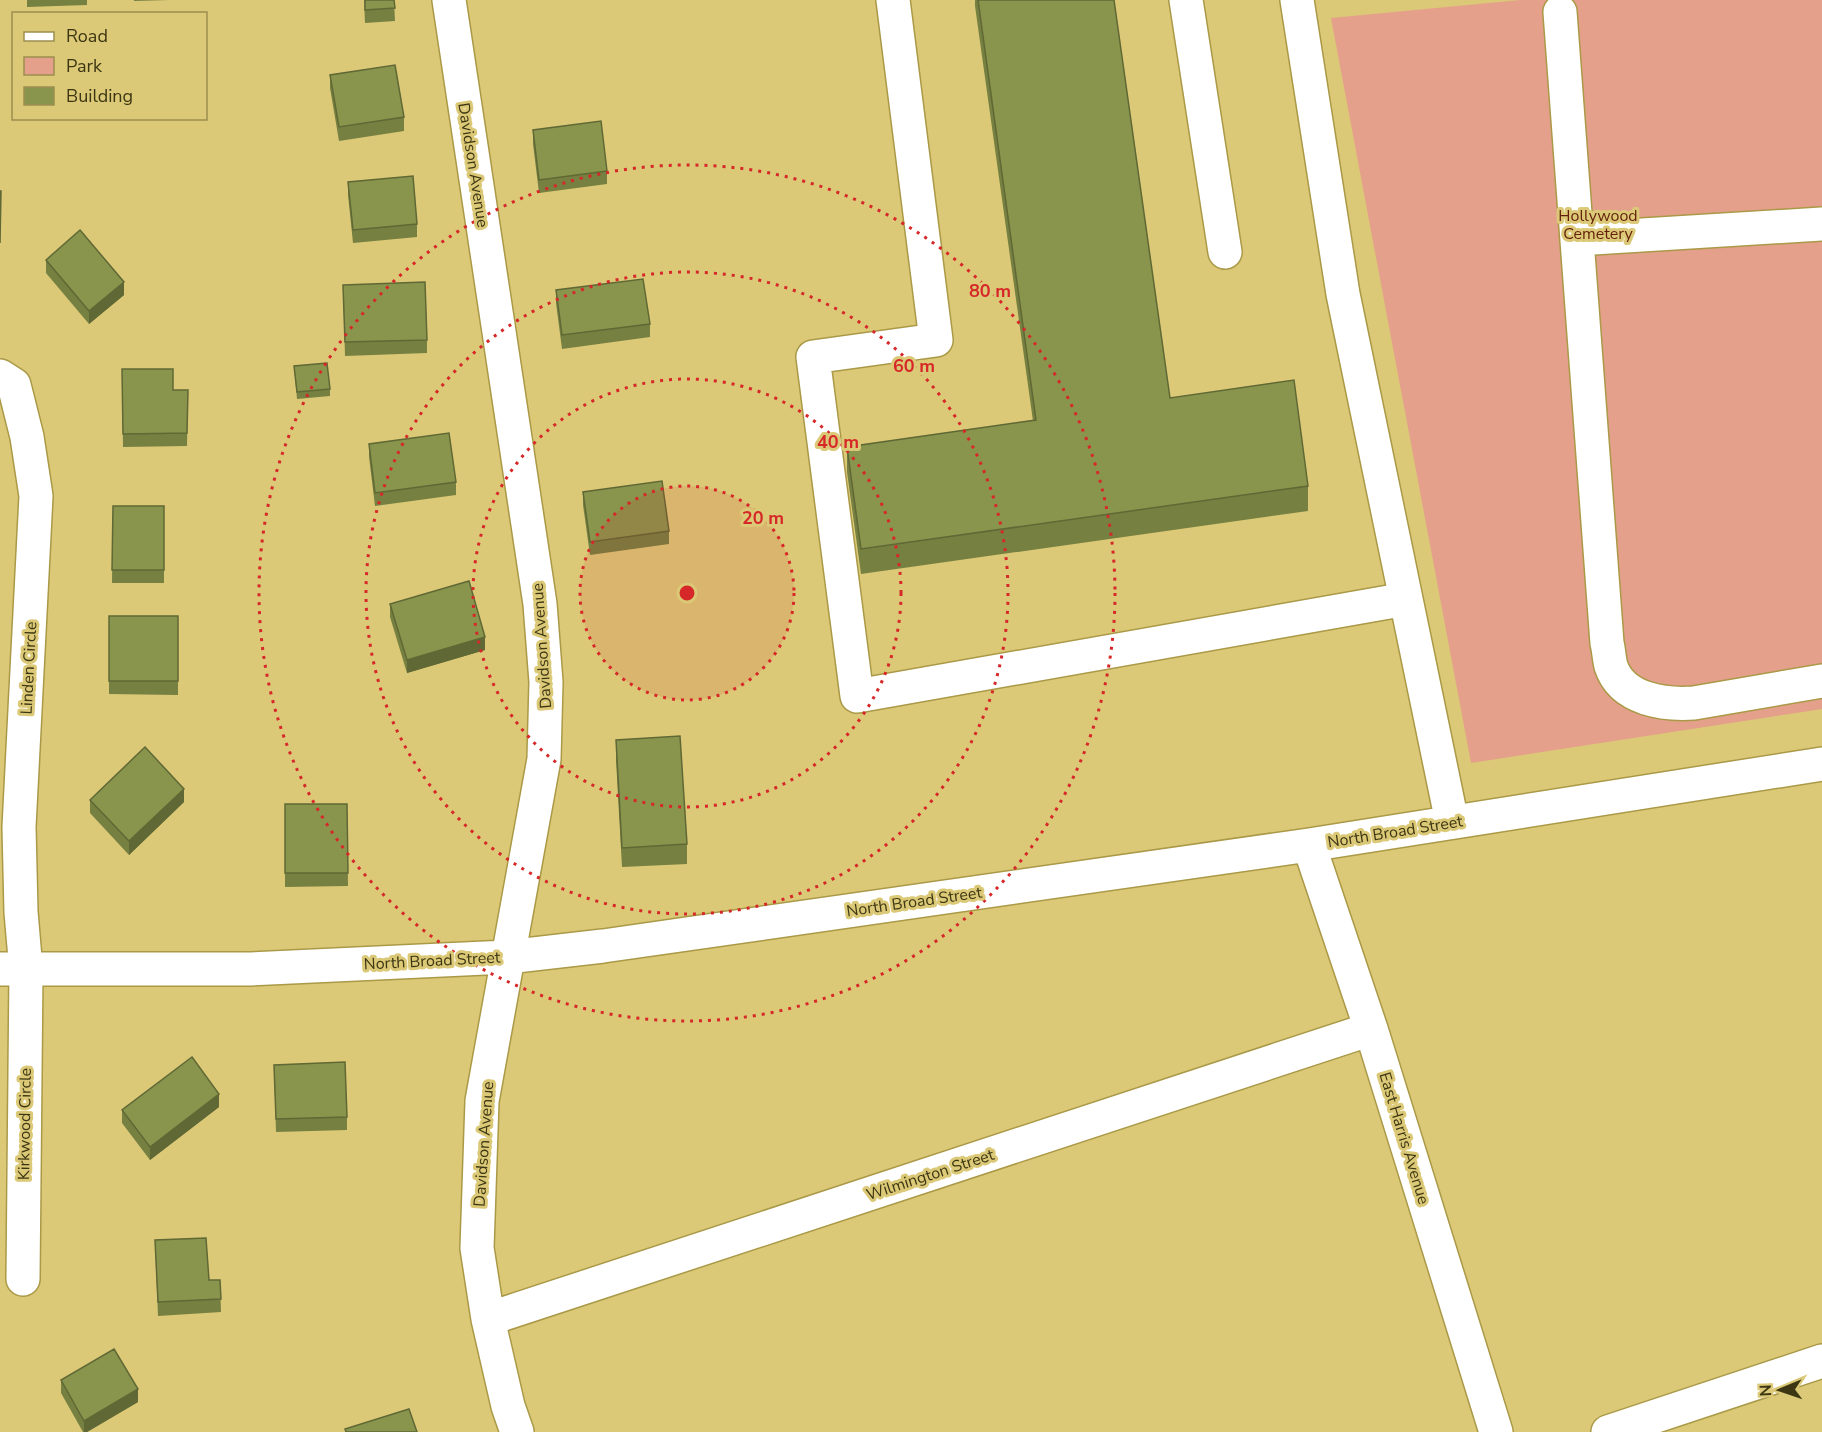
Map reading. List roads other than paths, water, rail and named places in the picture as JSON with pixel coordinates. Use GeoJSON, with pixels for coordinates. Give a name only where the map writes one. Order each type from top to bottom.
{"type":"FeatureCollection","features":[{"type":"Feature","properties":{"kind":"street","name":"Davidson Avenue"},"geometry":{"type":"LineString","coordinates":[[449,0],[540,604],[546,682],[544,759],[482,1101],[477,1248],[488,1319],[508,1406],[517,1432]]}},
{"type":"Feature","properties":{"kind":"street"},"geometry":{"type":"LineString","coordinates":[[893,0],[936,340],[813,357],[857,696],[1406,599]]}},
{"type":"Feature","properties":{"kind":"street"},"geometry":{"type":"LineString","coordinates":[[1186,0],[1225,252]]}},
{"type":"Feature","properties":{"kind":"street"},"geometry":{"type":"LineString","coordinates":[[1298,0],[1343,294],[1452,822]]}},
{"type":"Feature","properties":{"kind":"street"},"geometry":{"type":"LineString","coordinates":[[1560,12],[1607,643],[1612,668],[1626,689],[1658,703],[1677,705],[1822,681]]}},
{"type":"Feature","properties":{"kind":"street"},"geometry":{"type":"LineString","coordinates":[[1577,239],[1822,224]]}},
{"type":"Feature","properties":{"kind":"street","name":"Linden Circle"},"geometry":{"type":"LineString","coordinates":[[0,376],[14,385],[27,437],[36,496],[19,827],[21,912],[13,969]]}},
{"type":"Feature","properties":{"kind":"street","name":"North Broad Street"},"geometry":{"type":"LineString","coordinates":[[13,969],[250,969],[507,957],[614,944],[1309,845],[1822,764]]}},
{"type":"Feature","properties":{"kind":"street","name":"East Harris Avenue"},"geometry":{"type":"LineString","coordinates":[[1309,845],[1371,1029],[1496,1432]]}},
{"type":"Feature","properties":{"kind":"street","name":"Kirkwood Circle"},"geometry":{"type":"LineString","coordinates":[[13,969],[23,1279]]}},
{"type":"Feature","properties":{"kind":"street","name":"Wilmington Street"},"geometry":{"type":"LineString","coordinates":[[488,1319],[1371,1029]]}},
{"type":"Feature","properties":{"kind":"street"},"geometry":{"type":"LineString","coordinates":[[1608,1432],[1822,1362]]}},
{"type":"Feature","properties":{"kind":"park label","name":"Hollywood Cemetery"},"geometry":{"type":"Point","coordinates":[1598,224]}}]}
